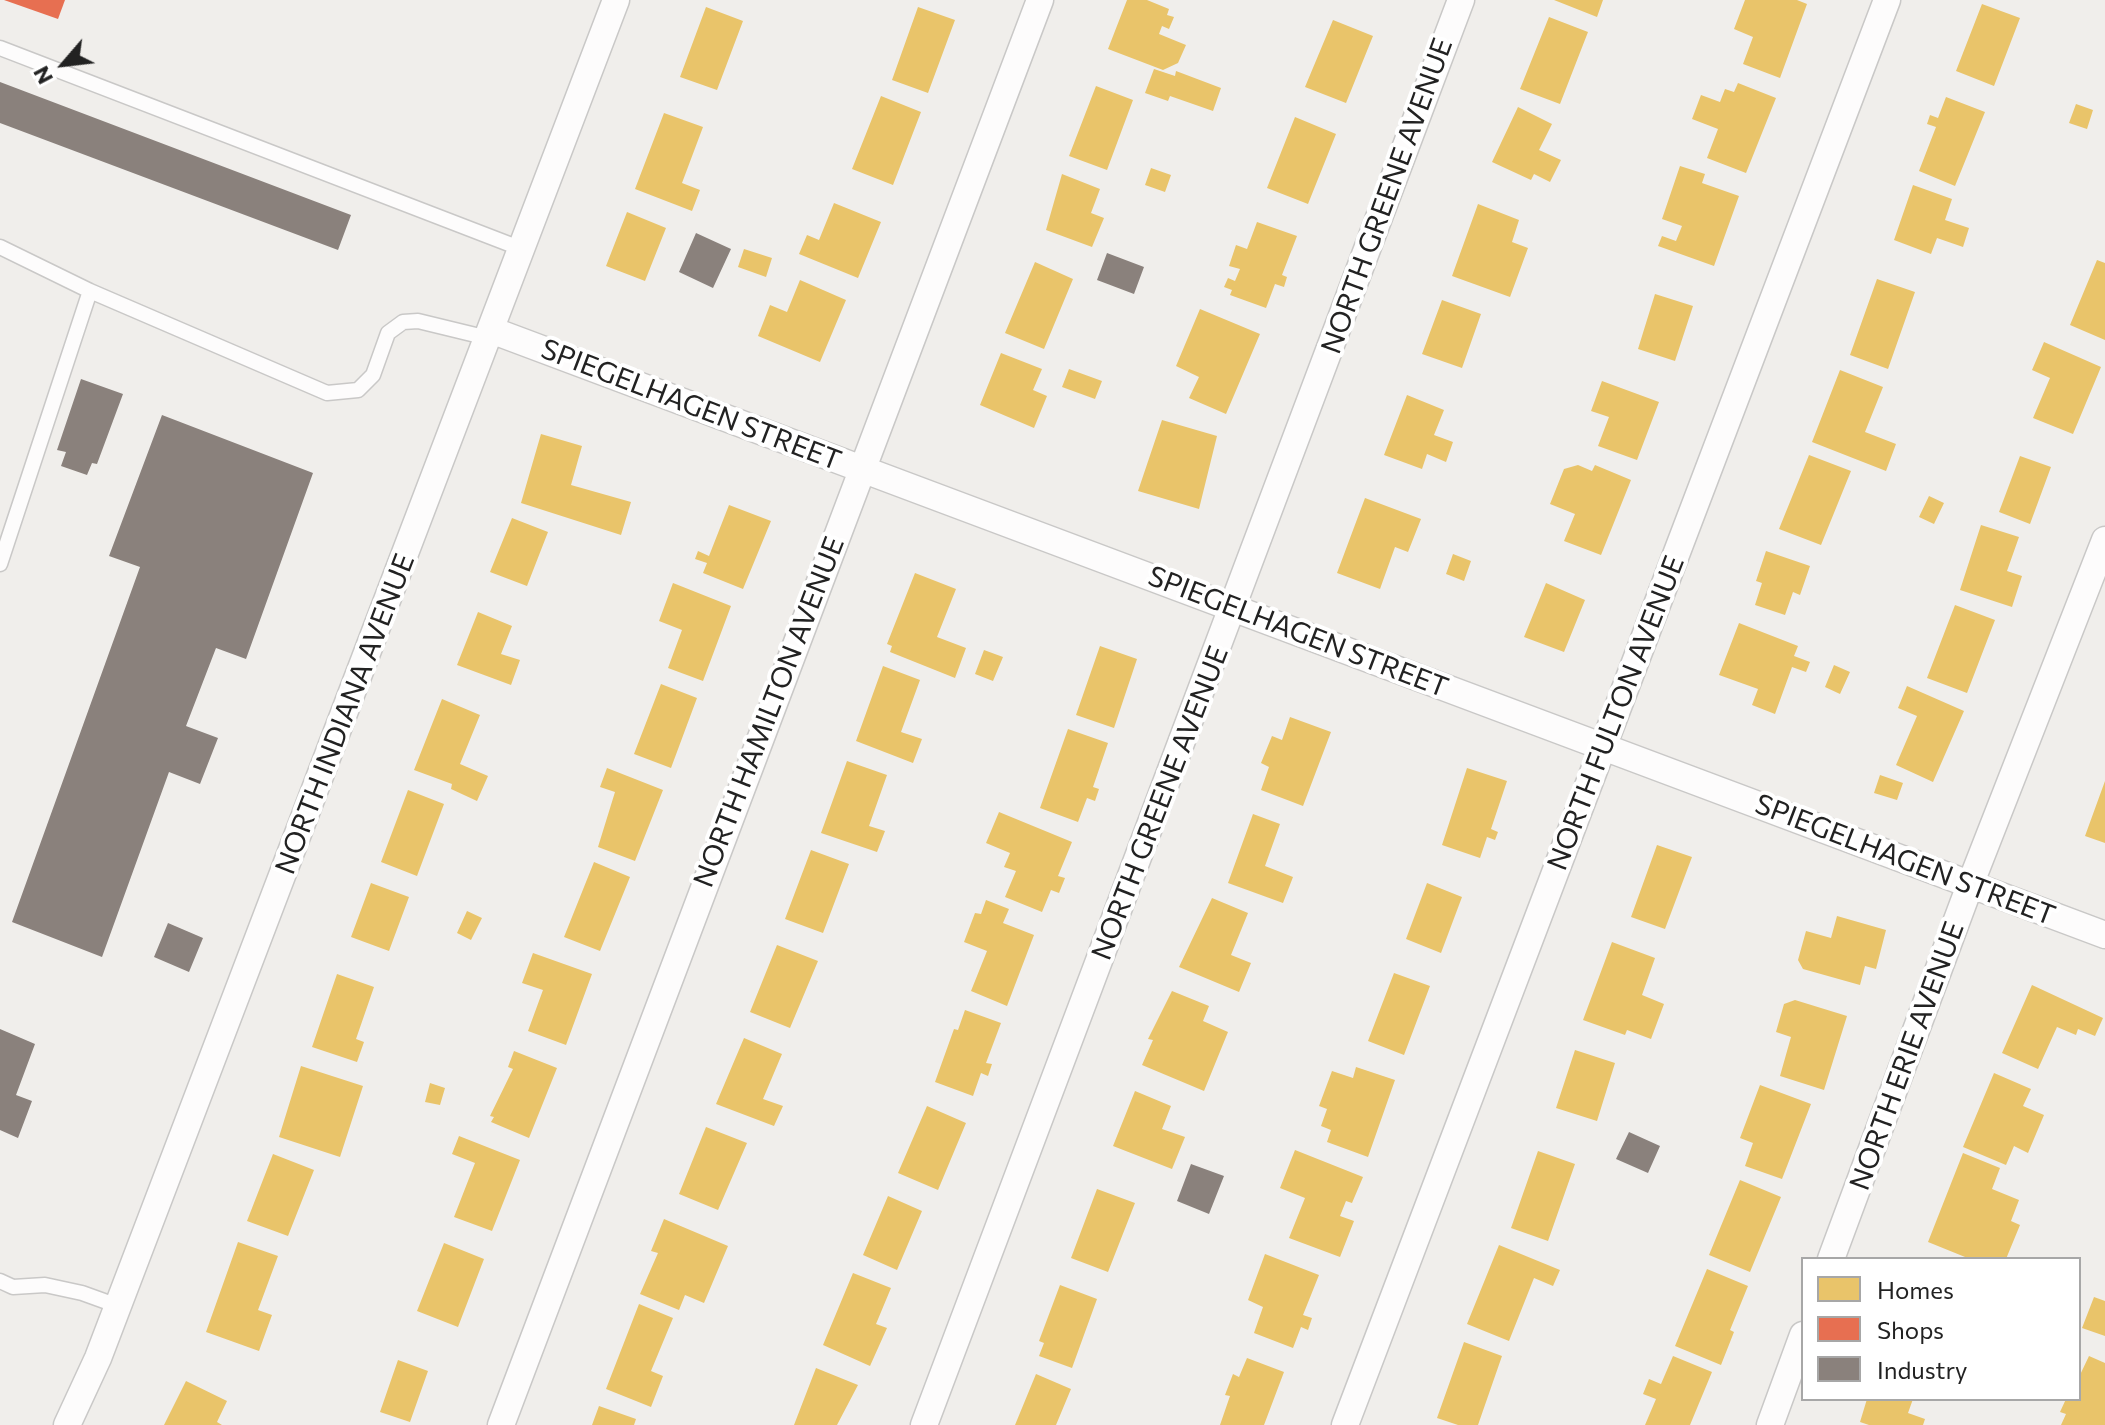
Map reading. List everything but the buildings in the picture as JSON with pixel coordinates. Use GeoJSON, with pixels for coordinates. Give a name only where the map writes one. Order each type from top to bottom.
{"type":"FeatureCollection","features":[{"type":"Feature","properties":{"kind":"street","name":"NORTH INDIANA AVENUE"},"geometry":{"type":"LineString","coordinates":[[67,1425],[118,1306],[616,0]]}},
{"type":"Feature","properties":{"kind":"street","name":"NORTH HAMILTON AVENUE"},"geometry":{"type":"LineString","coordinates":[[501,1425],[1040,0]]}},
{"type":"Feature","properties":{"kind":"street","name":"NORTH GREENE AVENUE"},"geometry":{"type":"LineString","coordinates":[[924,1425],[1461,0]]}},
{"type":"Feature","properties":{"kind":"street","name":"NORTH FULTON AVENUE"},"geometry":{"type":"LineString","coordinates":[[1345,1425],[1887,0]]}},
{"type":"Feature","properties":{"kind":"street","name":"SPIEGELHAGEN STREET"},"geometry":{"type":"LineString","coordinates":[[490,334],[861,469],[2105,935]]}},
{"type":"Feature","properties":{"kind":"street","name":"NORTH ERIE AVENUE"},"geometry":{"type":"LineString","coordinates":[[1832,1257],[1970,885],[2105,540]]}},
{"type":"Feature","properties":{"kind":"street"},"geometry":{"type":"LineString","coordinates":[[1770,1425],[1801,1340]]}},
{"type":"Feature","properties":{"kind":"lane"},"geometry":{"type":"LineString","coordinates":[[0,48],[522,249]]}},
{"type":"Feature","properties":{"kind":"lane"},"geometry":{"type":"LineString","coordinates":[[0,247],[90,291],[327,393],[358,390],[373,375],[388,333],[403,322],[418,321],[490,334]]}},
{"type":"Feature","properties":{"kind":"lane"},"geometry":{"type":"LineString","coordinates":[[0,564],[90,291]]}},
{"type":"Feature","properties":{"kind":"lane"},"geometry":{"type":"LineString","coordinates":[[0,1281],[13,1287],[45,1285],[82,1293],[118,1306]]}}]}
